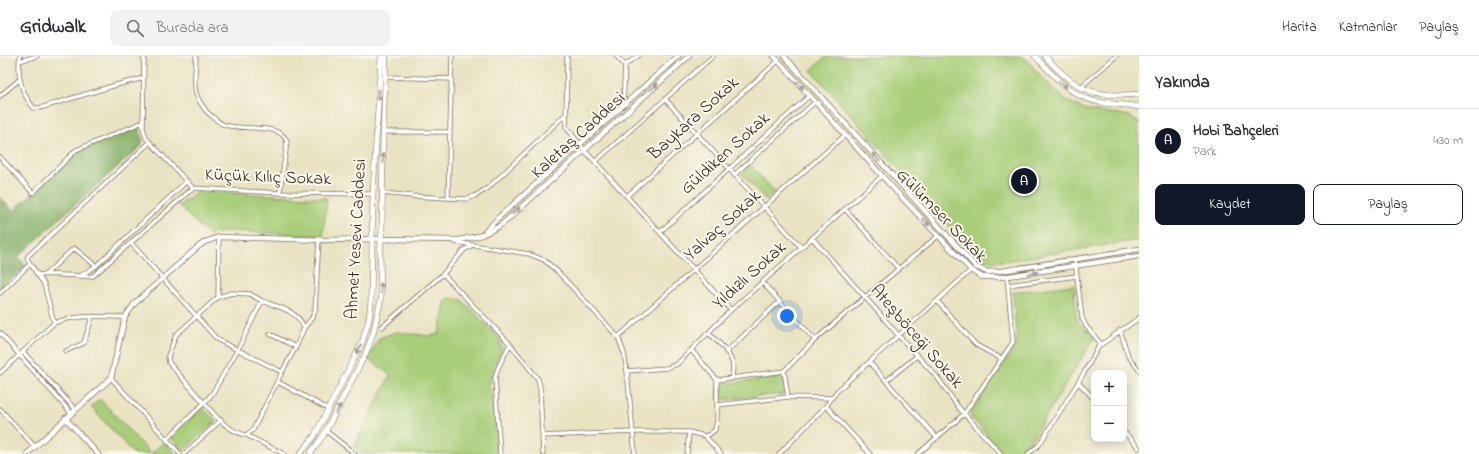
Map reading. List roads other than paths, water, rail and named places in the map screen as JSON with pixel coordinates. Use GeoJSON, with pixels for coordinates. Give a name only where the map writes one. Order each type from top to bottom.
{"type":"FeatureCollection","features":[{"type":"Feature","properties":{"kind":"main road","name":"Ahmet Yesevi Caddesi"},"geometry":{"type":"LineString","coordinates":[[300,454],[314,437],[362,342],[369,319],[371,301],[373,194],[381,56]]}},
{"type":"Feature","properties":{"kind":"main road","name":"Ahmet Yesevi Caddesi"},"geometry":{"type":"LineString","coordinates":[[310,454],[326,431],[365,355],[373,334],[381,299],[383,132],[386,56]]}},
{"type":"Feature","properties":{"kind":"main road"},"geometry":{"type":"LineString","coordinates":[[1036,56],[1065,86],[1081,96],[1100,102],[1126,104],[1139,107]]}},
{"type":"Feature","properties":{"kind":"main road"},"geometry":{"type":"LineString","coordinates":[[1045,56],[1060,73],[1081,87],[1106,96],[1139,94]]}},
{"type":"Feature","properties":{"kind":"street"},"geometry":{"type":"LineString","coordinates":[[37,56],[20,58],[20,79],[23,90],[34,108],[40,108],[144,78]]}},
{"type":"Feature","properties":{"kind":"street","name":"Küçük Kılıç Sokak"},"geometry":{"type":"LineString","coordinates":[[144,56],[143,128],[146,138],[149,143],[193,188],[280,193],[373,194]]}},
{"type":"Feature","properties":{"kind":"street"},"geometry":{"type":"LineString","coordinates":[[196,56],[196,93],[205,109],[213,117],[221,123],[229,126],[275,130],[284,135],[287,142],[280,193]]}},
{"type":"Feature","properties":{"kind":"street"},"geometry":{"type":"LineString","coordinates":[[376,56],[381,56]]}},
{"type":"Feature","properties":{"kind":"street"},"geometry":{"type":"LineString","coordinates":[[448,198],[452,56]]}},
{"type":"Feature","properties":{"kind":"street"},"geometry":{"type":"LineString","coordinates":[[567,56],[566,127],[584,150],[731,310]]}},
{"type":"Feature","properties":{"kind":"street"},"geometry":{"type":"LineString","coordinates":[[616,56],[625,65],[623,106]]}},
{"type":"Feature","properties":{"kind":"street"},"geometry":{"type":"LineString","coordinates":[[625,65],[638,56]]}},
{"type":"Feature","properties":{"kind":"street","name":"Kaletaş Caddesi"},"geometry":{"type":"LineString","coordinates":[[484,233],[498,218],[678,56]]}},
{"type":"Feature","properties":{"kind":"street","name":"Kaletaş Caddesi"},"geometry":{"type":"LineString","coordinates":[[219,237],[445,240],[470,238],[484,233],[502,223],[689,56]]}},
{"type":"Feature","properties":{"kind":"street"},"geometry":{"type":"LineString","coordinates":[[596,162],[713,56]]}},
{"type":"Feature","properties":{"kind":"street","name":"Gülümser Sokak"},"geometry":{"type":"LineString","coordinates":[[774,56],[938,236],[971,270],[982,277],[1007,276],[1139,256]]}},
{"type":"Feature","properties":{"kind":"street"},"geometry":{"type":"LineString","coordinates":[[784,56],[976,267],[987,272],[1001,271],[1139,249]]}},
{"type":"Feature","properties":{"kind":"street"},"geometry":{"type":"LineString","coordinates":[[1081,87],[1116,56]]}},
{"type":"Feature","properties":{"kind":"street","name":"Baykara Sokak"},"geometry":{"type":"LineString","coordinates":[[627,196],[778,60]]}},
{"type":"Feature","properties":{"kind":"street"},"geometry":{"type":"LineString","coordinates":[[386,77],[451,79]]}},
{"type":"Feature","properties":{"kind":"street"},"geometry":{"type":"LineString","coordinates":[[0,96],[20,79]]}},
{"type":"Feature","properties":{"kind":"street","name":"Güldiken Sokak"},"geometry":{"type":"LineString","coordinates":[[660,232],[809,96]]}},
{"type":"Feature","properties":{"kind":"street"},"geometry":{"type":"LineString","coordinates":[[665,99],[801,247]]}},
{"type":"Feature","properties":{"kind":"street"},"geometry":{"type":"LineString","coordinates":[[734,174],[815,102]]}},
{"type":"Feature","properties":{"kind":"street"},"geometry":{"type":"LineString","coordinates":[[382,193],[466,199],[475,196],[488,188],[566,114]]}},
{"type":"Feature","properties":{"kind":"street"},"geometry":{"type":"LineString","coordinates":[[0,157],[33,193],[76,150],[143,122]]}},
{"type":"Feature","properties":{"kind":"street"},"geometry":{"type":"LineString","coordinates":[[383,132],[450,132]]}},
{"type":"Feature","properties":{"kind":"street","name":"Yalvaç Sokak"},"geometry":{"type":"LineString","coordinates":[[618,337],[845,134]]}},
{"type":"Feature","properties":{"kind":"street"},"geometry":{"type":"LineString","coordinates":[[54,323],[44,284],[27,259],[28,256],[149,143]]}},
{"type":"Feature","properties":{"kind":"street","name":"Yıldızlı Sokak"},"geometry":{"type":"LineString","coordinates":[[628,371],[673,367],[692,351],[731,310],[882,176]]}},
{"type":"Feature","properties":{"kind":"street"},"geometry":{"type":"LineString","coordinates":[[79,276],[96,266],[187,181]]}},
{"type":"Feature","properties":{"kind":"street"},"geometry":{"type":"LineString","coordinates":[[37,275],[54,273],[93,276],[193,188]]}},
{"type":"Feature","properties":{"kind":"street"},"geometry":{"type":"LineString","coordinates":[[845,209],[899,269]]}},
{"type":"Feature","properties":{"kind":"street"},"geometry":{"type":"LineString","coordinates":[[717,380],[784,371],[815,340],[864,297],[938,236]]}},
{"type":"Feature","properties":{"kind":"street"},"geometry":{"type":"LineString","coordinates":[[27,454],[65,418],[111,378],[125,317],[135,303],[199,246],[219,237],[218,298]]}},
{"type":"Feature","properties":{"kind":"street","name":"Ateşböceği Sokak"},"geometry":{"type":"LineString","coordinates":[[812,238],[917,356],[938,377],[964,414],[1000,454]]}},
{"type":"Feature","properties":{"kind":"street"},"geometry":{"type":"LineString","coordinates":[[246,435],[253,430],[296,347],[304,328],[312,318],[315,310],[319,239]]}},
{"type":"Feature","properties":{"kind":"street"},"geometry":{"type":"LineString","coordinates":[[445,240],[529,254],[544,260],[558,272],[618,337],[624,353],[628,371],[634,454]]}},
{"type":"Feature","properties":{"kind":"street"},"geometry":{"type":"LineString","coordinates":[[131,243],[220,341],[282,372]]}},
{"type":"Feature","properties":{"kind":"street"},"geometry":{"type":"LineString","coordinates":[[382,327],[443,274],[464,250],[473,245]]}},
{"type":"Feature","properties":{"kind":"street"},"geometry":{"type":"LineString","coordinates":[[46,274],[74,248],[96,266]]}},
{"type":"Feature","properties":{"kind":"street"},"geometry":{"type":"LineString","coordinates":[[1075,260],[1082,318],[1086,326],[1102,344]]}},
{"type":"Feature","properties":{"kind":"street"},"geometry":{"type":"LineString","coordinates":[[0,293],[30,264]]}},
{"type":"Feature","properties":{"kind":"street"},"geometry":{"type":"LineString","coordinates":[[779,454],[832,398],[869,362],[971,270]]}},
{"type":"Feature","properties":{"kind":"street"},"geometry":{"type":"LineString","coordinates":[[443,274],[510,344],[538,379],[540,386],[543,454]]}},
{"type":"Feature","properties":{"kind":"street"},"geometry":{"type":"LineString","coordinates":[[918,454],[964,414],[1013,342],[1007,276]]}},
{"type":"Feature","properties":{"kind":"street"},"geometry":{"type":"LineString","coordinates":[[1008,285],[1077,276]]}},
{"type":"Feature","properties":{"kind":"street"},"geometry":{"type":"LineString","coordinates":[[762,282],[815,340]]}},
{"type":"Feature","properties":{"kind":"street"},"geometry":{"type":"LineString","coordinates":[[284,454],[246,435],[237,433],[225,425],[169,363],[168,356],[176,335],[218,298],[232,293],[250,294],[262,301],[296,315],[302,322],[304,328]]}},
{"type":"Feature","properties":{"kind":"street"},"geometry":{"type":"LineString","coordinates":[[937,300],[976,345],[1002,359]]}},
{"type":"Feature","properties":{"kind":"street"},"geometry":{"type":"LineString","coordinates":[[167,439],[212,394],[238,349],[262,301]]}},
{"type":"Feature","properties":{"kind":"street"},"geometry":{"type":"LineString","coordinates":[[726,352],[780,301]]}},
{"type":"Feature","properties":{"kind":"street"},"geometry":{"type":"LineString","coordinates":[[66,351],[84,343],[92,317]]}},
{"type":"Feature","properties":{"kind":"street"},"geometry":{"type":"LineString","coordinates":[[0,373],[54,323],[65,319],[125,317]]}},
{"type":"Feature","properties":{"kind":"street"},"geometry":{"type":"LineString","coordinates":[[1028,454],[1039,445],[1099,346],[1139,318]]}},
{"type":"Feature","properties":{"kind":"street"},"geometry":{"type":"LineString","coordinates":[[1120,330],[1128,356],[1137,365],[1139,370]]}},
{"type":"Feature","properties":{"kind":"street"},"geometry":{"type":"LineString","coordinates":[[0,333],[75,409]]}},
{"type":"Feature","properties":{"kind":"street"},"geometry":{"type":"LineString","coordinates":[[708,333],[726,352],[733,366],[732,379]]}},
{"type":"Feature","properties":{"kind":"street"},"geometry":{"type":"LineString","coordinates":[[270,334],[296,347]]}},
{"type":"Feature","properties":{"kind":"street"},"geometry":{"type":"LineString","coordinates":[[500,454],[495,378],[498,368],[510,344]]}},
{"type":"Feature","properties":{"kind":"street"},"geometry":{"type":"LineString","coordinates":[[692,351],[717,380],[717,420],[715,430],[705,436]]}},
{"type":"Feature","properties":{"kind":"street"},"geometry":{"type":"LineString","coordinates":[[22,354],[71,413]]}},
{"type":"Feature","properties":{"kind":"street"},"geometry":{"type":"LineString","coordinates":[[886,381],[917,356]]}},
{"type":"Feature","properties":{"kind":"street"},"geometry":{"type":"LineString","coordinates":[[869,362],[937,438]]}},
{"type":"Feature","properties":{"kind":"street"},"geometry":{"type":"LineString","coordinates":[[784,371],[788,397]]}},
{"type":"Feature","properties":{"kind":"street"},"geometry":{"type":"LineString","coordinates":[[111,378],[180,454]]}},
{"type":"Feature","properties":{"kind":"street"},"geometry":{"type":"LineString","coordinates":[[278,382],[328,409]]}},
{"type":"Feature","properties":{"kind":"street"},"geometry":{"type":"LineString","coordinates":[[1078,382],[1091,396]]}},
{"type":"Feature","properties":{"kind":"street"},"geometry":{"type":"LineString","coordinates":[[717,405],[788,397],[832,398]]}},
{"type":"Feature","properties":{"kind":"street"},"geometry":{"type":"LineString","coordinates":[[826,406],[870,454]]}},
{"type":"Feature","properties":{"kind":"street"},"geometry":{"type":"LineString","coordinates":[[0,410],[35,447]]}},
{"type":"Feature","properties":{"kind":"street"},"geometry":{"type":"LineString","coordinates":[[65,418],[98,454]]}},
{"type":"Feature","properties":{"kind":"street"},"geometry":{"type":"LineString","coordinates":[[184,454],[221,420]]}},
{"type":"Feature","properties":{"kind":"street"},"geometry":{"type":"LineString","coordinates":[[326,431],[355,454]]}},
{"type":"Feature","properties":{"kind":"street"},"geometry":{"type":"LineString","coordinates":[[542,436],[633,432],[689,432],[705,436],[721,454]]}},
{"type":"Feature","properties":{"kind":"street"},"geometry":{"type":"LineString","coordinates":[[687,454],[689,432]]}},
{"type":"Feature","properties":{"kind":"street"},"geometry":{"type":"LineString","coordinates":[[1127,435],[1139,448]]}},
{"type":"Feature","properties":{"kind":"place","name":"Hobi Bahçeleri"},"geometry":{"type":"Point","coordinates":[1024,181]}}]}
